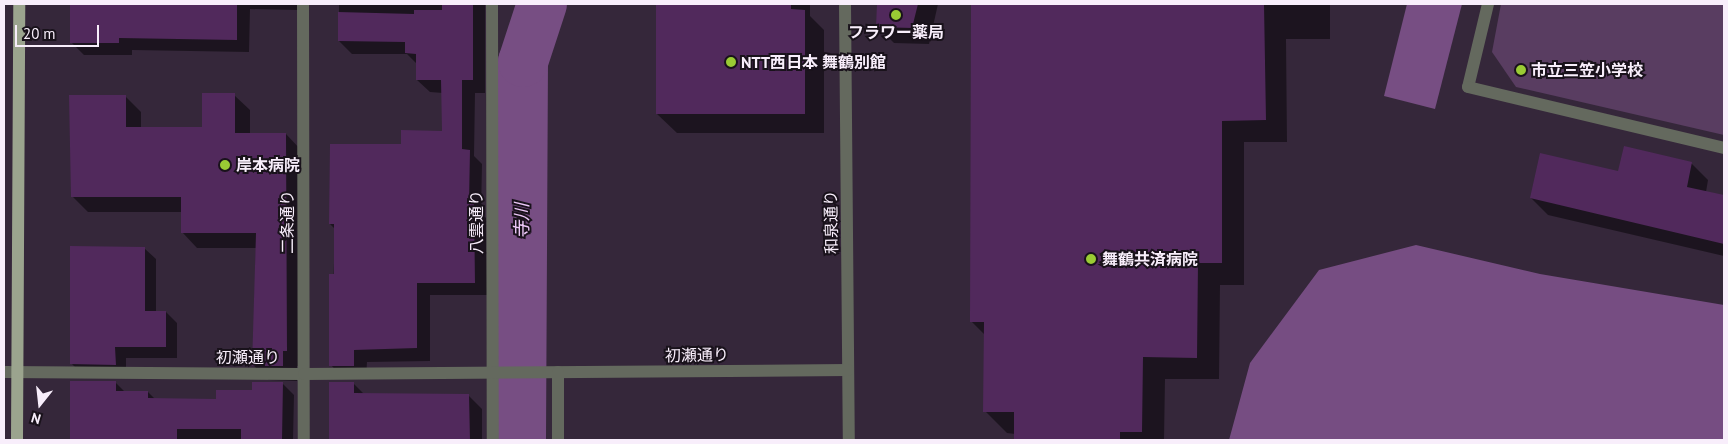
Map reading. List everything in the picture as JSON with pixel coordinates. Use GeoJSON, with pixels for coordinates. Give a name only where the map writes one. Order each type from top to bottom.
{"type":"FeatureCollection","features":[{"type":"Feature","properties":{"kind":"main road"},"geometry":{"type":"LineString","coordinates":[[17,440],[10,372],[19,4]]}},
{"type":"Feature","properties":{"kind":"street","name":"二条通り"},"geometry":{"type":"LineString","coordinates":[[302,4],[304,440]]}},
{"type":"Feature","properties":{"kind":"street","name":"八雲通り"},"geometry":{"type":"LineString","coordinates":[[492,4],[493,440]]}},
{"type":"Feature","properties":{"kind":"street","name":"和泉通り"},"geometry":{"type":"LineString","coordinates":[[845,4],[849,440]]}},
{"type":"Feature","properties":{"kind":"street"},"geometry":{"type":"LineString","coordinates":[[1488,4],[1468,87],[1724,148]]}},
{"type":"Feature","properties":{"kind":"street","name":"初瀬通り"},"geometry":{"type":"LineString","coordinates":[[10,372],[304,374],[848,370]]}},
{"type":"Feature","properties":{"kind":"street"},"geometry":{"type":"LineString","coordinates":[[552,372],[558,440]]}},
{"type":"Feature","properties":{"kind":"shaded area"},"geometry":{"type":"Polygon","coordinates":[[[1407,4],[1462,4],[1435,109],[1384,96],[1407,4]]]}},
{"type":"Feature","properties":{"kind":"shaded area"},"geometry":{"type":"Polygon","coordinates":[[[1501,4],[1724,4],[1724,135],[1516,87],[1492,52],[1501,4]]]}},
{"type":"Feature","properties":{"kind":"shaded area"},"geometry":{"type":"Polygon","coordinates":[[[1416,245],[1540,274],[1724,305],[1724,440],[1229,440],[1250,363],[1319,270],[1416,245]]]}},
{"type":"Feature","properties":{"kind":"building"},"geometry":{"type":"Polygon","coordinates":[[[70,4],[237,5],[237,40],[119,38],[119,43],[70,43],[70,4]]]}},
{"type":"Feature","properties":{"kind":"building"},"geometry":{"type":"Polygon","coordinates":[[[442,4],[473,4],[473,80],[462,80],[462,149],[470,150],[469,204],[474,204],[475,283],[417,283],[417,348],[354,350],[354,366],[329,366],[329,274],[334,274],[334,224],[329,224],[330,144],[401,144],[401,130],[442,131],[441,80],[416,80],[416,54],[405,53],[405,42],[338,41],[338,12],[414,14],[414,10],[442,10],[442,4]]]}},
{"type":"Feature","properties":{"kind":"building","name":"NTT西日本 舞鶴別館"},"geometry":{"type":"Polygon","coordinates":[[[656,4],[791,4],[791,9],[805,10],[805,114],[656,114],[656,4]]]}},
{"type":"Feature","properties":{"kind":"building","name":"フラワー薬局"},"geometry":{"type":"Polygon","coordinates":[[[877,4],[918,4],[912,28],[876,27],[877,4]]]}},
{"type":"Feature","properties":{"kind":"building","name":"舞鶴共済病院"},"geometry":{"type":"Polygon","coordinates":[[[971,4],[1264,4],[1266,120],[1222,121],[1222,263],[1198,263],[1197,358],[1143,357],[1142,432],[1120,432],[1120,440],[1014,440],[1014,412],[983,412],[984,322],[970,322],[971,4]]]}},
{"type":"Feature","properties":{"kind":"building"},"geometry":{"type":"Polygon","coordinates":[[[202,93],[235,93],[235,133],[286,133],[287,351],[283,351],[283,366],[252,366],[256,233],[181,233],[181,197],[71,197],[69,95],[126,95],[126,127],[202,127],[202,93]]]}},
{"type":"Feature","properties":{"kind":"building"},"geometry":{"type":"Polygon","coordinates":[[[1624,146],[1692,162],[1687,187],[1724,195],[1724,244],[1530,198],[1540,153],[1618,171],[1624,146]]]}},
{"type":"Feature","properties":{"kind":"building"},"geometry":{"type":"Polygon","coordinates":[[[70,246],[145,247],[145,311],[166,311],[166,347],[115,347],[116,365],[70,364],[70,246]]]}},
{"type":"Feature","properties":{"kind":"building"},"geometry":{"type":"Polygon","coordinates":[[[70,381],[116,381],[116,391],[148,391],[148,398],[216,399],[216,390],[252,390],[252,382],[283,382],[282,440],[241,440],[241,429],[177,429],[177,440],[70,440],[70,381]]]}},
{"type":"Feature","properties":{"kind":"building"},"geometry":{"type":"Polygon","coordinates":[[[329,382],[354,382],[354,393],[469,394],[470,440],[329,440],[329,382]]]}},
{"type":"Feature","properties":{"kind":"waterway","name":"寺川"},"geometry":{"type":"LineString","coordinates":[[521,440],[523,62],[542,4]]}},
{"type":"Feature","properties":{"kind":"place","name":"フラワー薬局"},"geometry":{"type":"Point","coordinates":[896,15]}},
{"type":"Feature","properties":{"kind":"place","name":"NTT西日本 舞鶴別館"},"geometry":{"type":"Point","coordinates":[731,62]}},
{"type":"Feature","properties":{"kind":"place","name":"市立三笠小学校"},"geometry":{"type":"Point","coordinates":[1521,70]}},
{"type":"Feature","properties":{"kind":"place","name":"岸本病院"},"geometry":{"type":"Point","coordinates":[225,165]}},
{"type":"Feature","properties":{"kind":"place","name":"舞鶴共済病院"},"geometry":{"type":"Point","coordinates":[1091,259]}}]}
